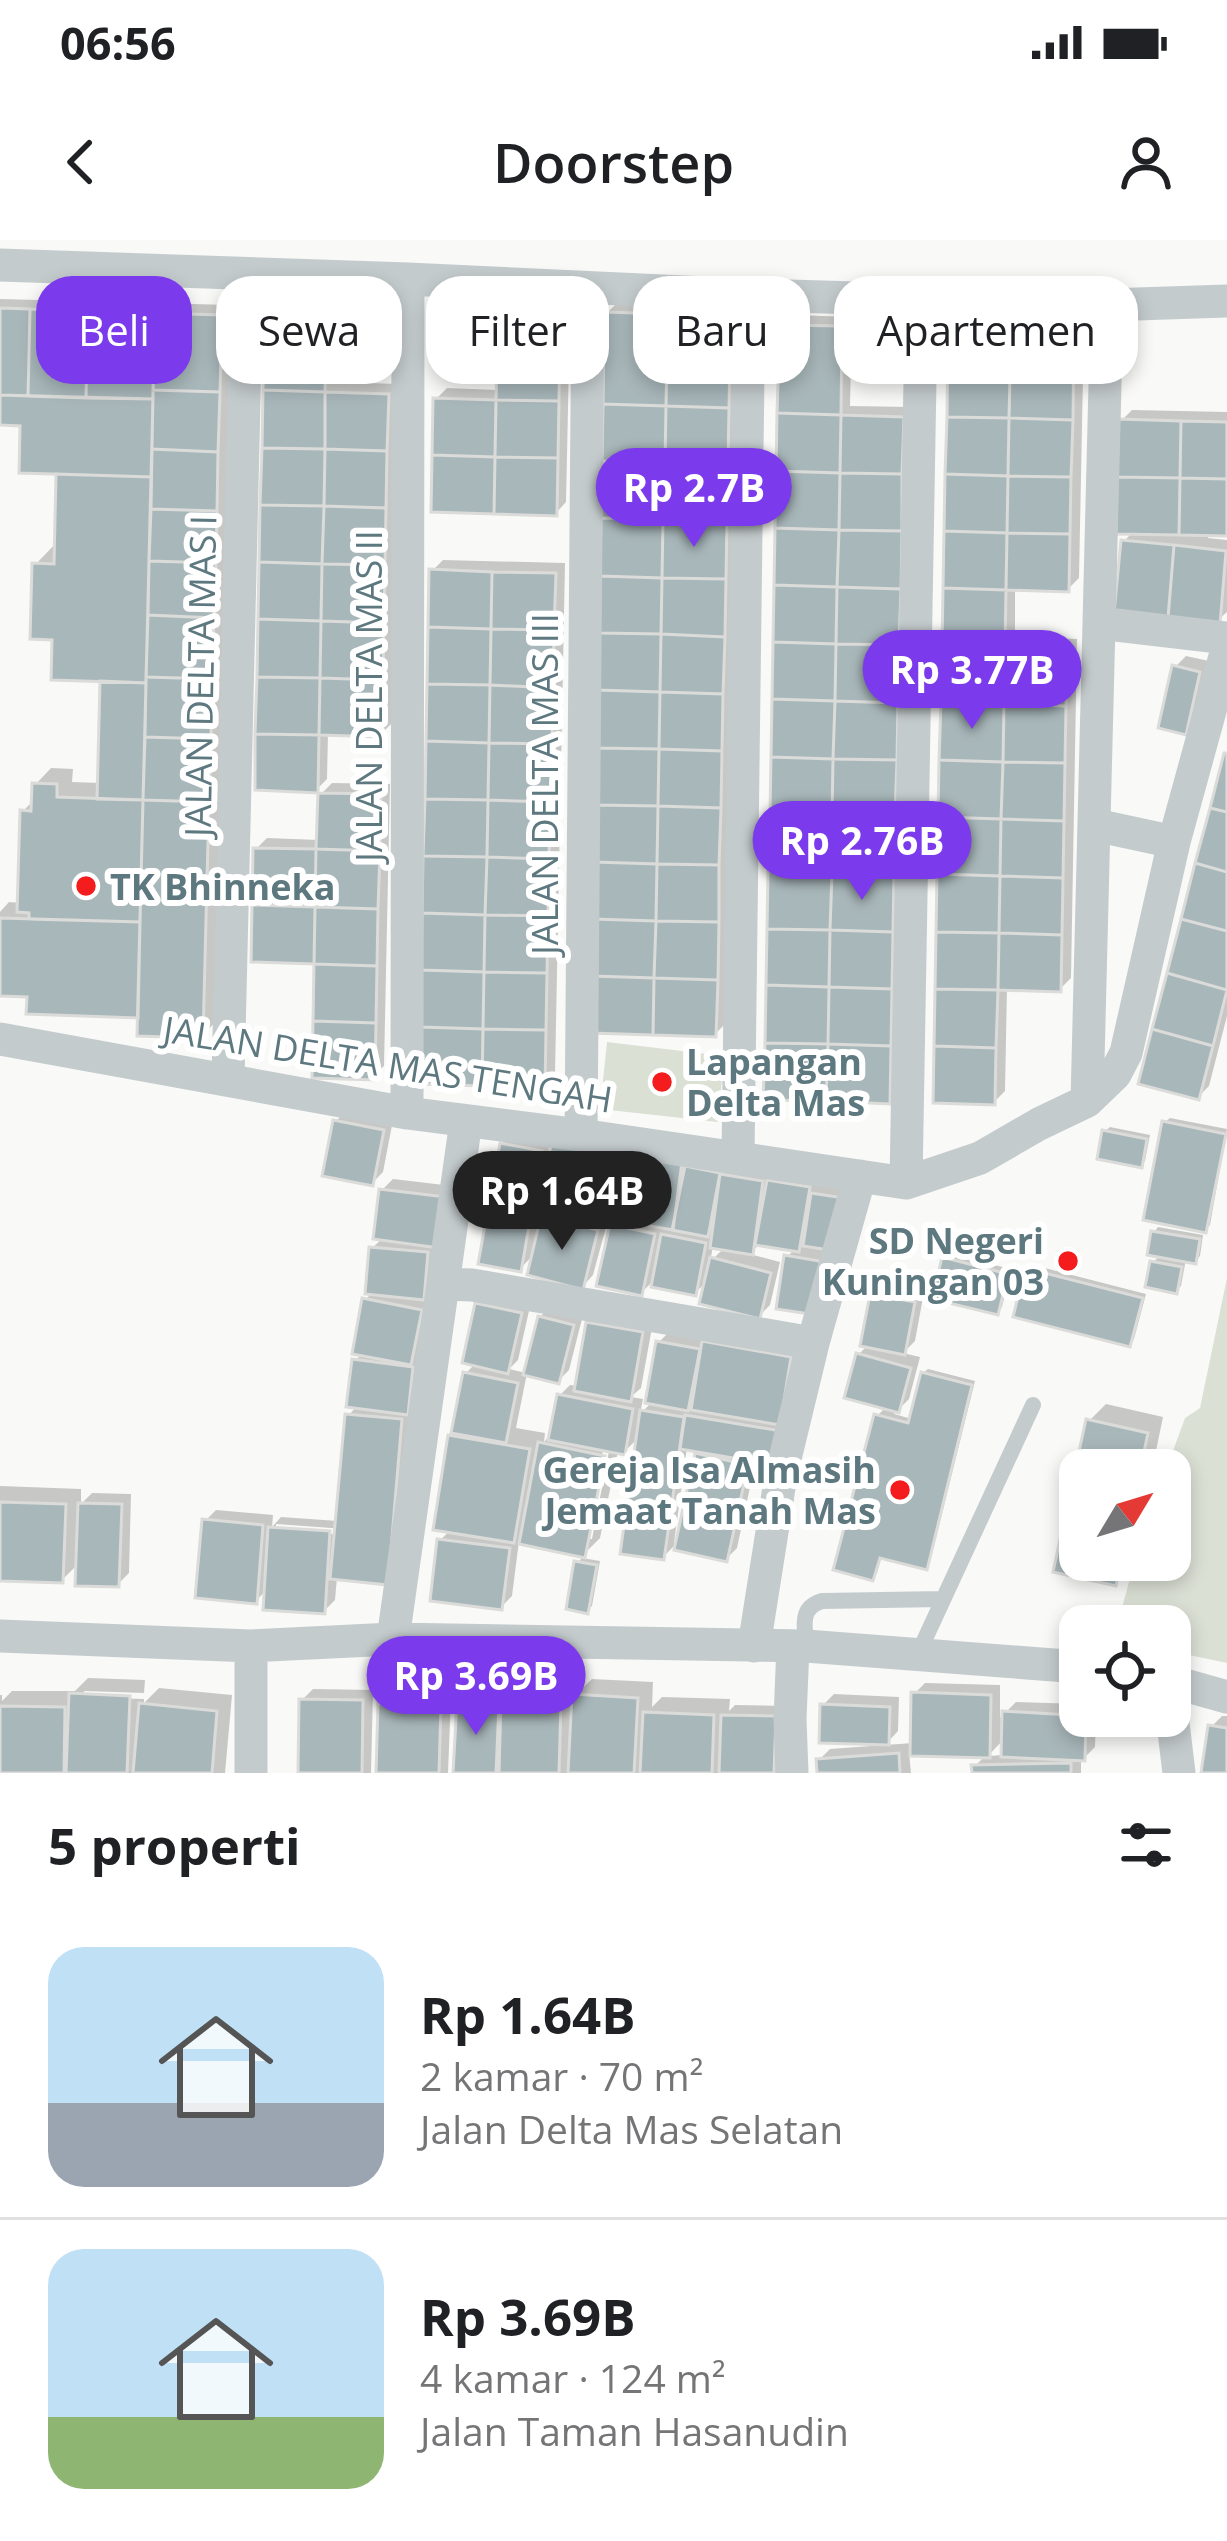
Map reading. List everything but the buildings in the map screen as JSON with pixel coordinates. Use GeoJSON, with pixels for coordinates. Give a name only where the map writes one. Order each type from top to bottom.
{"type":"FeatureCollection","features":[{"type":"Feature","properties":{"kind":"street"},"geometry":{"type":"LineString","coordinates":[[0,266],[426,280]]}},
{"type":"Feature","properties":{"kind":"street","name":"JALAN DELTA MAS I"},"geometry":{"type":"LineString","coordinates":[[228,1079],[247,274]]}},
{"type":"Feature","properties":{"kind":"street","name":"JALAN DELTA MAS II"},"geometry":{"type":"LineString","coordinates":[[407,1112],[408,279]]}},
{"type":"Feature","properties":{"kind":"street"},"geometry":{"type":"LineString","coordinates":[[1138,303],[1227,301]]}},
{"type":"Feature","properties":{"kind":"street","name":"JALAN DELTA MAS III"},"geometry":{"type":"LineString","coordinates":[[581,1135],[586,384]]}},
{"type":"Feature","properties":{"kind":"street"},"geometry":{"type":"LineString","coordinates":[[738,1157],[748,384]]}},
{"type":"Feature","properties":{"kind":"street"},"geometry":{"type":"LineString","coordinates":[[920,384],[906,1183],[980,1158],[1087,1101],[1115,1074],[1126,1053],[1174,842],[1227,649]]}},
{"type":"Feature","properties":{"kind":"street"},"geometry":{"type":"LineString","coordinates":[[1087,1101],[1105,384]]}},
{"type":"Feature","properties":{"kind":"street"},"geometry":{"type":"LineString","coordinates":[[1099,623],[1227,638]]}},
{"type":"Feature","properties":{"kind":"street"},"geometry":{"type":"LineString","coordinates":[[1095,825],[1174,842]]}},
{"type":"Feature","properties":{"kind":"street","name":"JALAN DELTA MAS TENGAH"},"geometry":{"type":"LineString","coordinates":[[0,1039],[407,1112],[906,1183]]}},
{"type":"Feature","properties":{"kind":"street"},"geometry":{"type":"LineString","coordinates":[[392,1640],[466,1120]]}},
{"type":"Feature","properties":{"kind":"street"},"geometry":{"type":"LineString","coordinates":[[754,1646],[782,1475],[860,1176]]}},
{"type":"Feature","properties":{"kind":"street"},"geometry":{"type":"LineString","coordinates":[[444,1284],[813,1342]]}},
{"type":"Feature","properties":{"kind":"street"},"geometry":{"type":"LineString","coordinates":[[0,1636],[250,1646],[392,1640],[800,1646],[1059,1665]]}},
{"type":"Feature","properties":{"kind":"street"},"geometry":{"type":"LineString","coordinates":[[250,1646],[251,1773]]}},
{"type":"Feature","properties":{"kind":"street"},"geometry":{"type":"LineString","coordinates":[[792,1773],[790,1719],[800,1646]]}},
{"type":"Feature","properties":{"kind":"street"},"geometry":{"type":"LineString","coordinates":[[1191,1687],[1227,1696]]}},
{"type":"Feature","properties":{"kind":"street"},"geometry":{"type":"LineString","coordinates":[[1175,1737],[1179,1773]]}},
{"type":"Feature","properties":{"kind":"lane"},"geometry":{"type":"LineString","coordinates":[[918,1654],[1033,1405]]}},
{"type":"Feature","properties":{"kind":"lane"},"geometry":{"type":"LineString","coordinates":[[800,1646],[804,1615],[812,1604],[941,1599]]}},
{"type":"Feature","properties":{"kind":"shaded area","name":"Lapangan Delta Mas"},"geometry":{"type":"Polygon","coordinates":[[[607,1042],[724,1056],[718,1122],[600,1109],[607,1042]]]}},
{"type":"Feature","properties":{"kind":"shaded area"},"geometry":{"type":"Polygon","coordinates":[[[1227,1278],[1227,1663],[1191,1655],[1191,1605],[1123,1605],[1129,1581],[1191,1581],[1191,1449],[1174,1449],[1185,1418],[1200,1408],[1227,1278]]]}},
{"type":"Feature","properties":{"kind":"place","name":"TK Bhinneka"},"geometry":{"type":"Point","coordinates":[86,886]}},
{"type":"Feature","properties":{"kind":"place","name":"Lapangan Delta Mas"},"geometry":{"type":"Point","coordinates":[662,1082]}},
{"type":"Feature","properties":{"kind":"place","name":"SD Negeri Kuningan 03"},"geometry":{"type":"Point","coordinates":[1068,1261]}},
{"type":"Feature","properties":{"kind":"place","name":"Gereja Isa Almasih Jemaat Tanah Mas"},"geometry":{"type":"Point","coordinates":[900,1490]}}]}
